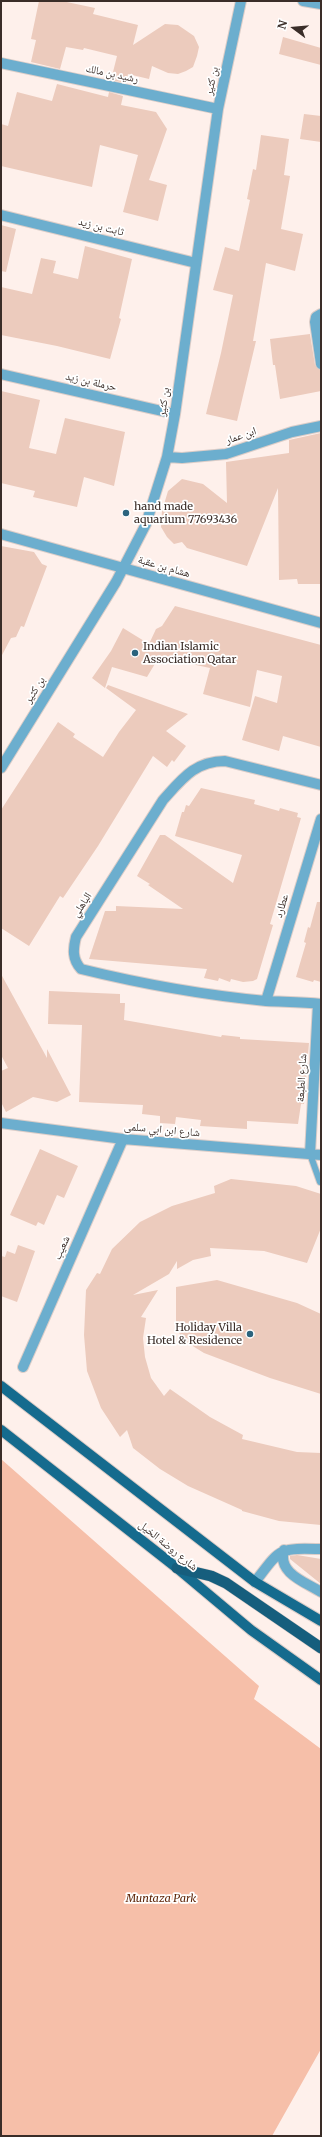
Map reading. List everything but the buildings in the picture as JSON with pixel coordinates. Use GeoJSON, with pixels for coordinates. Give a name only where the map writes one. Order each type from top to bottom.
{"type":"FeatureCollection","features":[{"type":"Feature","properties":{"kind":"highway"},"geometry":{"type":"LineString","coordinates":[[177,1568],[211,1576],[226,1583],[321,1648]]}},
{"type":"Feature","properties":{"kind":"main road","name":"شارع روضة الخيل"},"geometry":{"type":"LineString","coordinates":[[1,1386],[256,1582],[321,1621]]}},
{"type":"Feature","properties":{"kind":"main road","name":"شارع روضة الخيل"},"geometry":{"type":"LineString","coordinates":[[1,1430],[177,1568],[252,1630],[321,1680]]}},
{"type":"Feature","properties":{"kind":"street","name":"بن كثير"},"geometry":{"type":"LineString","coordinates":[[1,768],[124,568],[146,524],[168,457],[218,109],[241,1]]}},
{"type":"Feature","properties":{"kind":"street"},"geometry":{"type":"LineString","coordinates":[[303,1],[321,4]]}},
{"type":"Feature","properties":{"kind":"street","name":"رشيد بن مالك"},"geometry":{"type":"LineString","coordinates":[[1,63],[218,109]]}},
{"type":"Feature","properties":{"kind":"street","name":"ثابت بن زيد"},"geometry":{"type":"LineString","coordinates":[[1,215],[196,263]]}},
{"type":"Feature","properties":{"kind":"street"},"geometry":{"type":"LineString","coordinates":[[321,314],[316,317],[315,322],[321,364]]}},
{"type":"Feature","properties":{"kind":"street","name":"حرملة بن زيد"},"geometry":{"type":"LineString","coordinates":[[1,374],[175,414]]}},
{"type":"Feature","properties":{"kind":"street","name":"ابن عمار"},"geometry":{"type":"LineString","coordinates":[[168,457],[182,458],[226,454],[292,432],[321,426]]}},
{"type":"Feature","properties":{"kind":"street","name":"هشام بن عقبة"},"geometry":{"type":"LineString","coordinates":[[1,534],[321,623]]}},
{"type":"Feature","properties":{"kind":"street","name":"الباهلي"},"geometry":{"type":"LineString","coordinates":[[320,1004],[266,1001],[171,989],[81,969],[74,958],[73,948],[76,937],[163,800],[181,780],[202,764],[211,761],[225,761],[321,785]]}},
{"type":"Feature","properties":{"kind":"street","name":"عطارد"},"geometry":{"type":"LineString","coordinates":[[266,1001],[321,819]]}},
{"type":"Feature","properties":{"kind":"street","name":"شارع الطبعة"},"geometry":{"type":"LineString","coordinates":[[310,1154],[320,1004]]}},
{"type":"Feature","properties":{"kind":"street","name":"شارع ابن ابي سلمى"},"geometry":{"type":"LineString","coordinates":[[1,1124],[123,1139],[321,1156]]}},
{"type":"Feature","properties":{"kind":"street","name":"شعيب"},"geometry":{"type":"LineString","coordinates":[[23,1367],[123,1139]]}},
{"type":"Feature","properties":{"kind":"street"},"geometry":{"type":"LineString","coordinates":[[256,1582],[274,1557],[284,1550],[290,1548],[321,1549]]}},
{"type":"Feature","properties":{"kind":"street"},"geometry":{"type":"LineString","coordinates":[[284,1550],[282,1560],[287,1571],[321,1592]]}},
{"type":"Feature","properties":{"kind":"lane"},"geometry":{"type":"LineString","coordinates":[[310,1154],[320,1182]]}},
{"type":"Feature","properties":{"kind":"green space","name":"Muntaza Park"},"geometry":{"type":"Polygon","coordinates":[[[1,1459],[259,1686],[254,1699],[321,1749],[321,2049],[272,2136],[1,2136],[1,1459]]]}},
{"type":"Feature","properties":{"kind":"place","name":"hand made aquarium 77693436"},"geometry":{"type":"Point","coordinates":[126,513]}},
{"type":"Feature","properties":{"kind":"place","name":"Indian Islamic Association Qatar"},"geometry":{"type":"Point","coordinates":[135,653]}},
{"type":"Feature","properties":{"kind":"place","name":"Holiday Villa Hotel & Residence"},"geometry":{"type":"Point","coordinates":[250,1334]}}]}
